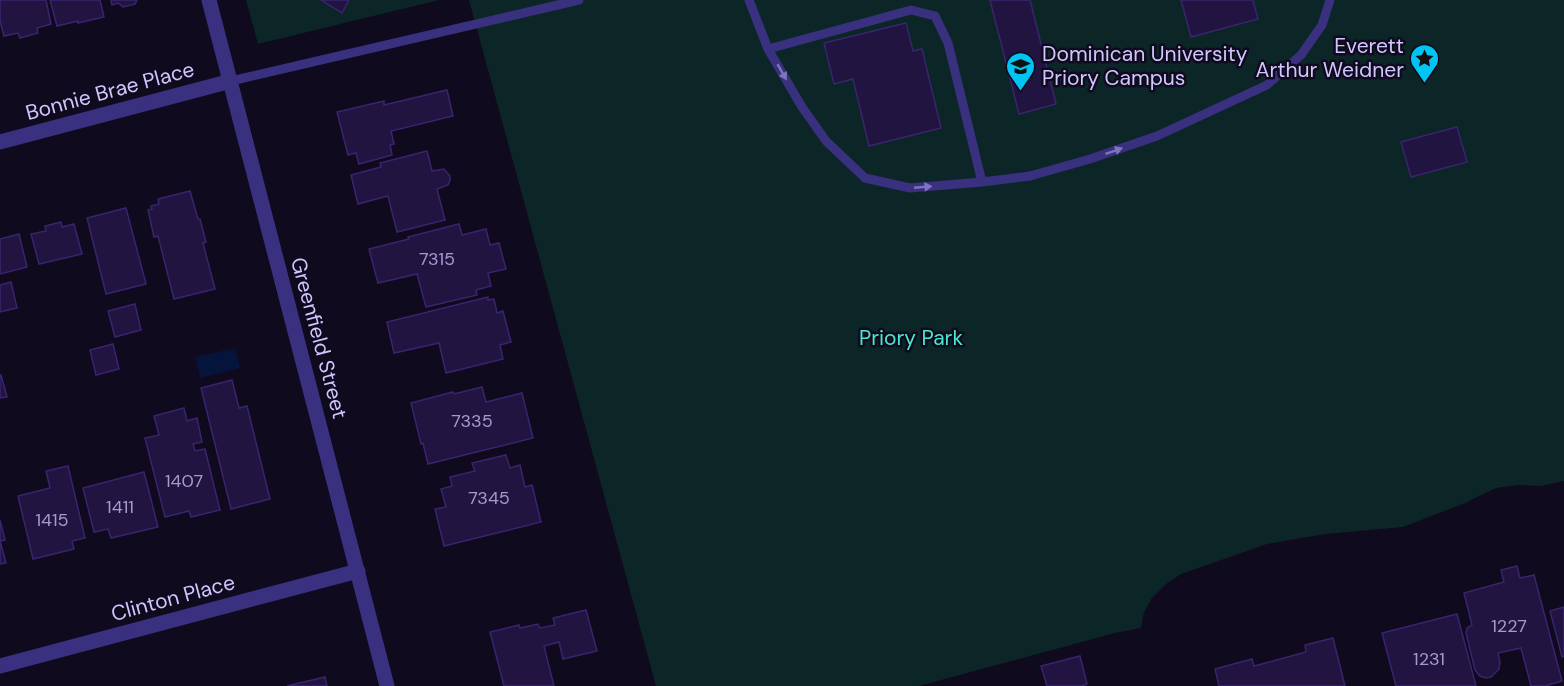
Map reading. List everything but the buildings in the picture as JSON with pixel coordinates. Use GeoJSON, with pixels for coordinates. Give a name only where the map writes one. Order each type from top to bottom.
{"type":"FeatureCollection","features":[{"type":"Feature","properties":{"kind":"street","name":"Greenfield Street"},"geometry":{"type":"LineString","coordinates":[[209,0],[387,686]]}},
{"type":"Feature","properties":{"kind":"street","name":"Bonnie Brae Place"},"geometry":{"type":"LineString","coordinates":[[0,142],[231,81]]}},
{"type":"Feature","properties":{"kind":"street","name":"Clinton Place"},"geometry":{"type":"LineString","coordinates":[[0,666],[358,571]]}},
{"type":"Feature","properties":{"kind":"lane"},"geometry":{"type":"LineString","coordinates":[[231,81],[579,0]]}},
{"type":"Feature","properties":{"kind":"lane"},"geometry":{"type":"LineString","coordinates":[[749,0],[768,49],[802,107],[826,141],[865,178],[910,188],[1030,176],[1157,136],[1267,85],[1301,55],[1322,25],[1330,0]]}},
{"type":"Feature","properties":{"kind":"lane"},"geometry":{"type":"LineString","coordinates":[[768,49],[911,10],[935,16],[948,43],[982,182]]}},
{"type":"Feature","properties":{"kind":"green space"},"geometry":{"type":"Polygon","coordinates":[[[246,0],[439,0],[258,44],[246,0]]]}},
{"type":"Feature","properties":{"kind":"green space","name":"Priory Park"},"geometry":{"type":"Polygon","coordinates":[[[469,0],[1564,0],[1564,481],[1540,486],[1518,485],[1496,488],[1463,504],[1403,527],[1325,534],[1267,544],[1181,574],[1166,584],[1152,598],[1144,612],[1141,628],[919,686],[656,686],[469,0]]]}},
{"type":"Feature","properties":{"kind":"water"},"geometry":{"type":"Polygon","coordinates":[[[235,348],[240,368],[200,378],[195,357],[235,348]]]}},
{"type":"Feature","properties":{"kind":"place","name":"Everett Arthur Weidner"},"geometry":{"type":"Point","coordinates":[1425,84]}},
{"type":"Feature","properties":{"kind":"place","name":"Dominican University Priory Campus"},"geometry":{"type":"Point","coordinates":[1021,92]}}]}
